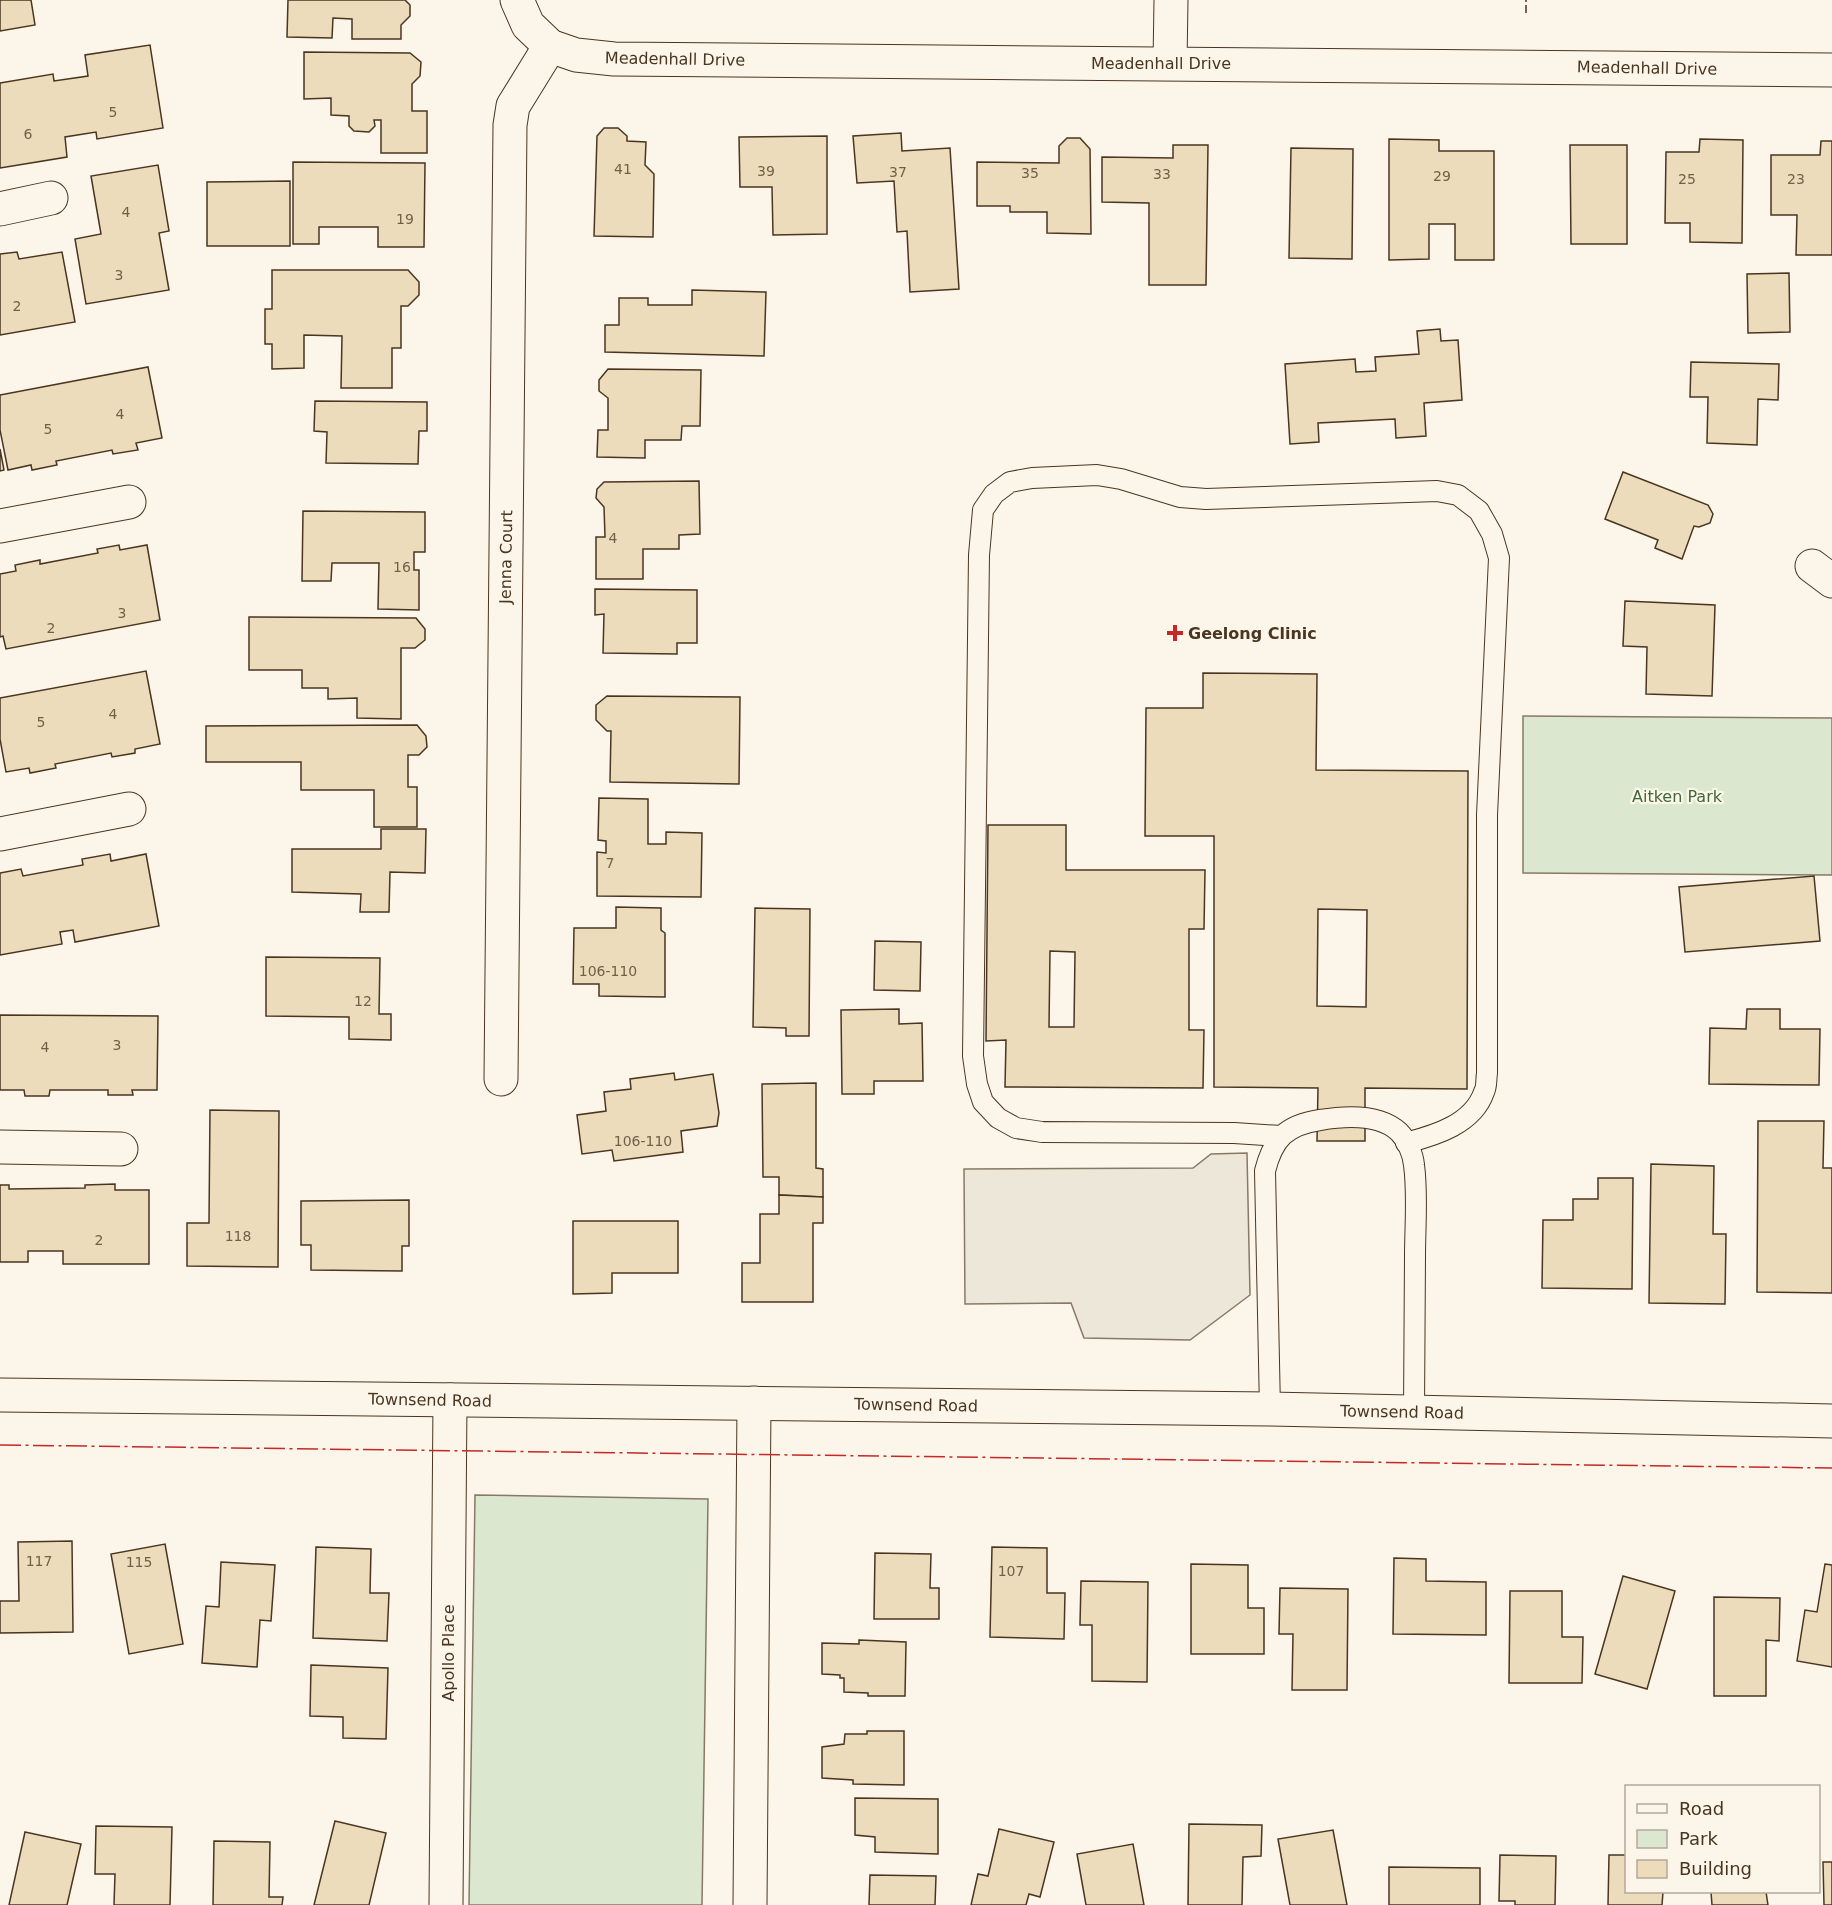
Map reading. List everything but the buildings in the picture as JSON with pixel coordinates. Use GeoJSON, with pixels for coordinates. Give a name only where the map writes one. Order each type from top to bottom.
{"type":"FeatureCollection","features":[{"type":"Feature","properties":{"kind":"street","name":"Meadenhall Drive"},"geometry":{"type":"LineString","coordinates":[[517,0],[528,25],[550,46],[576,55],[614,60],[1832,70]]}},
{"type":"Feature","properties":{"kind":"street"},"geometry":{"type":"LineString","coordinates":[[1170,63],[1171,0]]}},
{"type":"Feature","properties":{"kind":"street","name":"Jenna Court"},"geometry":{"type":"LineString","coordinates":[[501,1079],[510,125],[513,106],[550,46]]}},
{"type":"Feature","properties":{"kind":"street"},"geometry":{"type":"LineString","coordinates":[[0,209],[51,198]]}},
{"type":"Feature","properties":{"kind":"street"},"geometry":{"type":"LineString","coordinates":[[0,526],[129,502]]}},
{"type":"Feature","properties":{"kind":"street"},"geometry":{"type":"LineString","coordinates":[[0,834],[129,810]]}},
{"type":"Feature","properties":{"kind":"street"},"geometry":{"type":"LineString","coordinates":[[0,1147],[121,1149]]}},
{"type":"Feature","properties":{"kind":"street","name":"Townsend Road"},"geometry":{"type":"LineString","coordinates":[[0,1395],[1270,1408],[1832,1421]]}},
{"type":"Feature","properties":{"kind":"street","name":"Apollo Place"},"geometry":{"type":"LineString","coordinates":[[446,1905],[450,1400]]}},
{"type":"Feature","properties":{"kind":"street"},"geometry":{"type":"LineString","coordinates":[[750,1905],[754,1403]]}},
{"type":"Feature","properties":{"kind":"lane"},"geometry":{"type":"LineString","coordinates":[[1281,1136],[1234,1133],[1042,1132],[1016,1128],[998,1118],[983,1102],[977,1084],[973,1056],[979,555],[983,510],[994,494],[1010,482],[1032,478],[1097,475],[1121,479],[1180,497],[1206,499],[1437,491],[1458,495],[1479,511],[1492,534],[1499,558],[1486,815],[1487,1073],[1485,1091],[1475,1110],[1457,1123],[1430,1137],[1407,1143]]}},
{"type":"Feature","properties":{"kind":"lane"},"geometry":{"type":"LineString","coordinates":[[1270,1408],[1265,1171],[1269,1153],[1283,1132],[1300,1124],[1344,1117],[1377,1120],[1398,1132],[1407,1143],[1414,1163],[1416,1204],[1414,1412]]}},
{"type":"Feature","properties":{"kind":"green space","name":"Aitken Park"},"geometry":{"type":"Polygon","coordinates":[[[1523,716],[1832,718],[1832,875],[1523,873],[1523,716]]]}},
{"type":"Feature","properties":{"kind":"green space"},"geometry":{"type":"Polygon","coordinates":[[[475,1495],[708,1499],[702,1905],[469,1905],[475,1495]]]}},
{"type":"Feature","properties":{"kind":"shaded area"},"geometry":{"type":"Polygon","coordinates":[[[1247,1153],[1250,1295],[1190,1340],[1084,1338],[1071,1303],[965,1304],[964,1169],[1193,1168],[1211,1154],[1247,1153]]]}},
{"type":"Feature","properties":{"kind":"fence"},"geometry":{"type":"LineString","coordinates":[[1526,0],[1526,13]]}},
{"type":"Feature","properties":{"kind":"power"},"geometry":{"type":"LineString","coordinates":[[0,1445],[1832,1468]]}},
{"type":"Feature","properties":{"kind":"place","name":"Geelong Clinic"},"geometry":{"type":"Point","coordinates":[1175,633]}}]}
